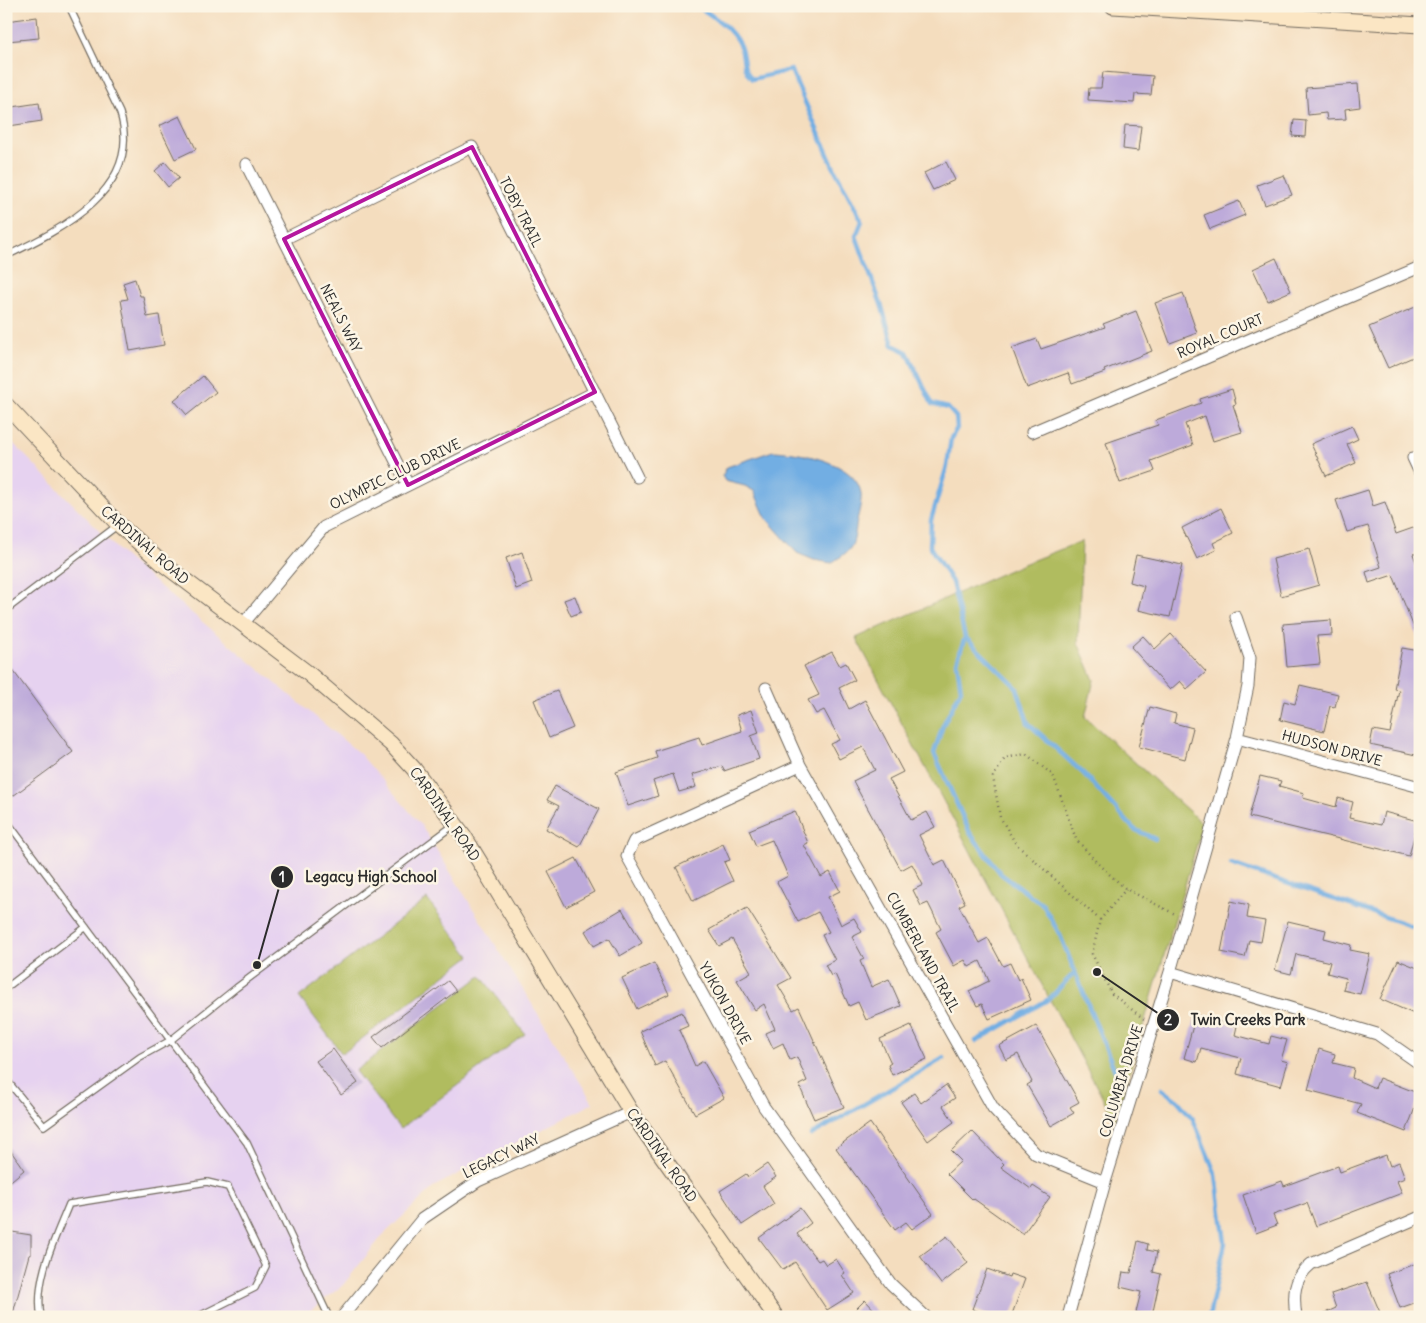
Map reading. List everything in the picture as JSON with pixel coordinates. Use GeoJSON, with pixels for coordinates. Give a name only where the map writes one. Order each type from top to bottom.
{"type":"FeatureCollection","features":[{"type":"Feature","properties":{"kind":"street"},"geometry":{"type":"LineString","coordinates":[[1113,6],[1420,25]]}},
{"type":"Feature","properties":{"kind":"street","name":"TOBY TRAIL"},"geometry":{"type":"LineString","coordinates":[[284,239],[472,147],[637,477]]}},
{"type":"Feature","properties":{"kind":"street","name":"NEALS WAY"},"geometry":{"type":"LineString","coordinates":[[246,164],[408,485]]}},
{"type":"Feature","properties":{"kind":"street","name":"ROYAL COURT"},"geometry":{"type":"LineString","coordinates":[[1032,432],[1420,267]]}},
{"type":"Feature","properties":{"kind":"street","name":"OLYMPIC CLUB DRIVE"},"geometry":{"type":"LineString","coordinates":[[242,625],[324,527],[595,392]]}},
{"type":"Feature","properties":{"kind":"street","name":"CARDINAL ROAD"},"geometry":{"type":"LineString","coordinates":[[6,404],[118,524],[162,563],[309,674],[391,744],[414,769],[455,824],[631,1112],[776,1317]]}},
{"type":"Feature","properties":{"kind":"street"},"geometry":{"type":"LineString","coordinates":[[1413,458],[1420,473]]}},
{"type":"Feature","properties":{"kind":"street","name":"COLUMBIA DRIVE"},"geometry":{"type":"LineString","coordinates":[[1068,1317],[1105,1182],[1170,972],[1237,738],[1248,686],[1250,658],[1236,617]]}},
{"type":"Feature","properties":{"kind":"street","name":"CUMBERLAND TRAIL"},"geometry":{"type":"LineString","coordinates":[[766,688],[800,764],[994,1108],[1036,1154],[1105,1182]]}},
{"type":"Feature","properties":{"kind":"street","name":"HUDSON DRIVE"},"geometry":{"type":"LineString","coordinates":[[1237,738],[1420,787]]}},
{"type":"Feature","properties":{"kind":"street","name":"YUKON DRIVE"},"geometry":{"type":"LineString","coordinates":[[800,764],[634,841],[627,856],[764,1107],[891,1284],[926,1317]]}},
{"type":"Feature","properties":{"kind":"street"},"geometry":{"type":"LineString","coordinates":[[1170,972],[1377,1034],[1420,1064]]}},
{"type":"Feature","properties":{"kind":"street","name":"LEGACY WAY"},"geometry":{"type":"LineString","coordinates":[[342,1317],[422,1219],[478,1181],[631,1112]]}},
{"type":"Feature","properties":{"kind":"street"},"geometry":{"type":"LineString","coordinates":[[1296,1317],[1294,1288],[1304,1270],[1311,1264],[1420,1217]]}},
{"type":"Feature","properties":{"kind":"lane"},"geometry":{"type":"LineString","coordinates":[[6,256],[67,225],[102,193],[119,169],[126,144],[125,128],[120,113],[69,6]]}},
{"type":"Feature","properties":{"kind":"lane"},"geometry":{"type":"LineString","coordinates":[[6,610],[118,524]]}},
{"type":"Feature","properties":{"kind":"lane"},"geometry":{"type":"LineString","coordinates":[[7,823],[247,1144],[329,1317]]}},
{"type":"Feature","properties":{"kind":"lane"},"geometry":{"type":"LineString","coordinates":[[6,1079],[44,1126],[140,1057],[171,1040],[236,988],[455,824]]}},
{"type":"Feature","properties":{"kind":"lane"},"geometry":{"type":"LineString","coordinates":[[6,988],[86,927]]}},
{"type":"Feature","properties":{"kind":"lane"},"geometry":{"type":"LineString","coordinates":[[41,1317],[38,1300],[50,1248],[69,1204],[207,1182],[228,1187],[266,1266],[255,1288],[197,1317]]}},
{"type":"Feature","properties":{"kind":"path"},"geometry":{"type":"LineString","coordinates":[[1100,920],[1016,844],[1000,817],[993,777],[1005,758],[1026,754],[1053,775],[1076,839],[1100,866],[1126,889],[1185,920]]}},
{"type":"Feature","properties":{"kind":"path"},"geometry":{"type":"LineString","coordinates":[[1126,889],[1100,920],[1092,954],[1112,994],[1153,1026]]}},
{"type":"Feature","properties":{"kind":"highlighted area"},"geometry":{"type":"Polygon","coordinates":[[[472,147],[595,392],[408,485],[284,239],[472,147]]]}},
{"type":"Feature","properties":{"kind":"shaded area"},"geometry":{"type":"Polygon","coordinates":[[[6,436],[126,558],[360,754],[422,826],[593,1103],[435,1186],[383,1235],[343,1285],[302,1317],[6,1317],[6,436]]]}},
{"type":"Feature","properties":{"kind":"green space"},"geometry":{"type":"Polygon","coordinates":[[[1082,541],[1078,643],[1094,680],[1085,717],[1203,824],[1115,1121],[856,638],[1021,565],[1082,541]]]}},
{"type":"Feature","properties":{"kind":"green space"},"geometry":{"type":"Polygon","coordinates":[[[427,899],[470,956],[342,1054],[299,997],[427,899]]]}},
{"type":"Feature","properties":{"kind":"green space"},"geometry":{"type":"Polygon","coordinates":[[[481,976],[525,1034],[400,1129],[355,1071],[481,976]]]}},
{"type":"Feature","properties":{"kind":"water"},"geometry":{"type":"Polygon","coordinates":[[[773,451],[797,454],[825,461],[838,466],[857,482],[861,499],[853,542],[845,554],[831,563],[814,560],[797,553],[766,518],[754,491],[745,486],[725,481],[722,476],[727,467],[773,451]]]}},
{"type":"Feature","properties":{"kind":"building"},"geometry":{"type":"Polygon","coordinates":[[[37,17],[39,38],[7,41],[6,21],[37,17]]]}},
{"type":"Feature","properties":{"kind":"building"},"geometry":{"type":"Polygon","coordinates":[[[1103,72],[1153,76],[1151,95],[1135,94],[1134,103],[1088,100],[1089,88],[1101,88],[1103,72]]]}},
{"type":"Feature","properties":{"kind":"building"},"geometry":{"type":"Polygon","coordinates":[[[1358,84],[1360,107],[1345,109],[1346,119],[1327,120],[1326,113],[1308,115],[1306,88],[1358,84]]]}},
{"type":"Feature","properties":{"kind":"building"},"geometry":{"type":"Polygon","coordinates":[[[39,103],[42,121],[9,126],[6,108],[39,103]]]}},
{"type":"Feature","properties":{"kind":"building"},"geometry":{"type":"Polygon","coordinates":[[[180,116],[196,149],[175,159],[159,126],[180,116]]]}},
{"type":"Feature","properties":{"kind":"building"},"geometry":{"type":"Polygon","coordinates":[[[1294,120],[1306,121],[1305,137],[1292,136],[1294,120]]]}},
{"type":"Feature","properties":{"kind":"building"},"geometry":{"type":"Polygon","coordinates":[[[1125,125],[1141,126],[1138,151],[1123,149],[1125,125]]]}},
{"type":"Feature","properties":{"kind":"building"},"geometry":{"type":"Polygon","coordinates":[[[165,162],[179,178],[168,187],[155,171],[165,162]]]}},
{"type":"Feature","properties":{"kind":"building"},"geometry":{"type":"Polygon","coordinates":[[[946,162],[955,180],[933,190],[924,173],[946,162]]]}},
{"type":"Feature","properties":{"kind":"building"},"geometry":{"type":"Polygon","coordinates":[[[1284,175],[1292,195],[1265,205],[1257,185],[1284,175]]]}},
{"type":"Feature","properties":{"kind":"building"},"geometry":{"type":"Polygon","coordinates":[[[1239,201],[1245,215],[1210,229],[1204,215],[1239,201]]]}},
{"type":"Feature","properties":{"kind":"building"},"geometry":{"type":"Polygon","coordinates":[[[1276,258],[1291,291],[1268,301],[1253,269],[1276,258]]]}},
{"type":"Feature","properties":{"kind":"building"},"geometry":{"type":"Polygon","coordinates":[[[135,279],[140,296],[143,296],[147,317],[159,315],[164,345],[130,351],[121,300],[128,299],[123,283],[135,279]]]}},
{"type":"Feature","properties":{"kind":"building"},"geometry":{"type":"Polygon","coordinates":[[[1183,293],[1197,333],[1170,343],[1155,303],[1183,293]]]}},
{"type":"Feature","properties":{"kind":"building"},"geometry":{"type":"Polygon","coordinates":[[[1420,305],[1420,354],[1388,368],[1369,327],[1420,305]]]}},
{"type":"Feature","properties":{"kind":"building"},"geometry":{"type":"Polygon","coordinates":[[[1136,311],[1152,351],[1072,384],[1068,373],[1027,388],[1012,348],[1037,339],[1041,349],[1105,327],[1103,324],[1136,311]]]}},
{"type":"Feature","properties":{"kind":"building"},"geometry":{"type":"Polygon","coordinates":[[[203,376],[216,392],[187,415],[174,400],[203,376]]]}},
{"type":"Feature","properties":{"kind":"building"},"geometry":{"type":"Polygon","coordinates":[[[1232,389],[1236,404],[1233,405],[1242,432],[1213,441],[1205,416],[1185,424],[1193,445],[1151,461],[1155,471],[1120,483],[1106,443],[1158,425],[1156,420],[1201,403],[1200,399],[1232,389]]]}},
{"type":"Feature","properties":{"kind":"building"},"geometry":{"type":"Polygon","coordinates":[[[1352,426],[1358,439],[1347,444],[1356,463],[1326,476],[1311,444],[1352,426]]]}},
{"type":"Feature","properties":{"kind":"building"},"geometry":{"type":"Polygon","coordinates":[[[1368,490],[1373,506],[1385,502],[1396,534],[1416,527],[1420,539],[1420,552],[1413,554],[1420,573],[1420,643],[1393,575],[1369,583],[1366,572],[1381,567],[1368,526],[1347,532],[1336,500],[1368,490]]]}},
{"type":"Feature","properties":{"kind":"building"},"geometry":{"type":"Polygon","coordinates":[[[1221,508],[1233,533],[1213,543],[1216,550],[1197,559],[1182,528],[1221,508]]]}},
{"type":"Feature","properties":{"kind":"building"},"geometry":{"type":"Polygon","coordinates":[[[1309,549],[1319,585],[1281,596],[1273,559],[1309,549]]]}},
{"type":"Feature","properties":{"kind":"building"},"geometry":{"type":"Polygon","coordinates":[[[522,552],[532,583],[516,589],[506,558],[522,552]]]}},
{"type":"Feature","properties":{"kind":"building"},"geometry":{"type":"Polygon","coordinates":[[[1136,555],[1182,565],[1170,617],[1138,610],[1144,586],[1130,582],[1136,555]]]}},
{"type":"Feature","properties":{"kind":"building"},"geometry":{"type":"Polygon","coordinates":[[[575,596],[581,612],[571,616],[564,600],[575,596]]]}},
{"type":"Feature","properties":{"kind":"building"},"geometry":{"type":"Polygon","coordinates":[[[1331,620],[1332,635],[1317,636],[1320,664],[1287,667],[1283,624],[1331,620]]]}},
{"type":"Feature","properties":{"kind":"building"},"geometry":{"type":"Polygon","coordinates":[[[1171,634],[1206,672],[1187,689],[1180,681],[1170,690],[1131,647],[1143,636],[1155,649],[1171,634]]]}},
{"type":"Feature","properties":{"kind":"building"},"geometry":{"type":"Polygon","coordinates":[[[1402,648],[1420,651],[1420,736],[1416,755],[1370,745],[1373,730],[1390,733],[1399,690],[1394,689],[1402,648]]]}},
{"type":"Feature","properties":{"kind":"building"},"geometry":{"type":"Polygon","coordinates":[[[832,652],[840,666],[846,663],[855,680],[839,688],[849,709],[865,700],[903,772],[889,779],[911,820],[927,812],[935,827],[919,835],[934,865],[944,860],[965,903],[959,906],[979,943],[988,938],[1003,966],[1010,963],[1018,980],[1021,978],[1031,1000],[989,1019],[982,1004],[977,1006],[969,991],[989,981],[980,961],[969,967],[965,960],[954,966],[936,932],[941,929],[928,903],[921,906],[913,890],[923,885],[912,864],[901,870],[853,781],[875,770],[863,747],[839,759],[831,744],[840,740],[824,710],[816,714],[808,700],[819,695],[804,666],[832,652]]]}},
{"type":"Feature","properties":{"kind":"building"},"geometry":{"type":"Polygon","coordinates":[[[6,661],[73,752],[6,801],[6,661]]]}},
{"type":"Feature","properties":{"kind":"building"},"geometry":{"type":"Polygon","coordinates":[[[1300,685],[1338,694],[1335,707],[1330,706],[1324,731],[1280,720],[1284,701],[1295,704],[1300,685]]]}},
{"type":"Feature","properties":{"kind":"building"},"geometry":{"type":"Polygon","coordinates":[[[557,691],[573,728],[549,738],[534,700],[557,691]]]}},
{"type":"Feature","properties":{"kind":"building"},"geometry":{"type":"Polygon","coordinates":[[[1150,707],[1176,714],[1174,723],[1193,728],[1185,759],[1139,747],[1150,707]]]}},
{"type":"Feature","properties":{"kind":"building"},"geometry":{"type":"Polygon","coordinates":[[[751,710],[759,733],[751,736],[759,759],[724,771],[722,766],[692,775],[696,787],[679,792],[673,774],[653,781],[658,796],[628,806],[616,772],[657,758],[655,751],[699,737],[702,745],[742,731],[737,715],[751,710]]]}},
{"type":"Feature","properties":{"kind":"building"},"geometry":{"type":"Polygon","coordinates":[[[1260,776],[1281,781],[1279,786],[1304,793],[1303,798],[1336,807],[1338,798],[1353,802],[1349,818],[1381,825],[1384,812],[1418,821],[1409,856],[1249,817],[1260,776]]]}},
{"type":"Feature","properties":{"kind":"building"},"geometry":{"type":"Polygon","coordinates":[[[555,786],[599,809],[579,847],[546,829],[559,806],[547,800],[555,786]]]}},
{"type":"Feature","properties":{"kind":"building"},"geometry":{"type":"Polygon","coordinates":[[[795,811],[808,843],[804,845],[821,877],[830,872],[840,891],[828,897],[841,925],[854,918],[862,932],[852,937],[864,959],[860,961],[871,987],[889,979],[901,1006],[866,1020],[858,1002],[849,1006],[835,974],[831,976],[825,965],[835,960],[822,935],[829,932],[818,912],[798,922],[777,882],[788,876],[772,840],[756,846],[749,830],[795,811]]]}},
{"type":"Feature","properties":{"kind":"building"},"geometry":{"type":"Polygon","coordinates":[[[723,844],[730,860],[724,862],[733,881],[693,901],[676,867],[723,844]]]}},
{"type":"Feature","properties":{"kind":"building"},"geometry":{"type":"Polygon","coordinates":[[[576,858],[594,892],[566,907],[548,872],[576,858]]]}},
{"type":"Feature","properties":{"kind":"building"},"geometry":{"type":"Polygon","coordinates":[[[1231,901],[1249,905],[1247,918],[1265,921],[1261,942],[1249,940],[1245,957],[1221,952],[1231,901]]]}},
{"type":"Feature","properties":{"kind":"building"},"geometry":{"type":"Polygon","coordinates":[[[747,908],[791,978],[778,985],[793,1010],[799,1007],[844,1107],[814,1119],[799,1085],[807,1081],[797,1057],[790,1060],[783,1043],[773,1048],[766,1033],[775,1029],[764,1004],[755,1010],[737,980],[751,972],[732,939],[719,946],[709,930],[747,908]]]}},
{"type":"Feature","properties":{"kind":"building"},"geometry":{"type":"Polygon","coordinates":[[[622,909],[642,943],[620,956],[609,938],[594,946],[585,931],[622,909]]]}},
{"type":"Feature","properties":{"kind":"building"},"geometry":{"type":"Polygon","coordinates":[[[1288,921],[1326,930],[1324,938],[1351,945],[1350,950],[1370,954],[1360,994],[1343,990],[1346,978],[1327,973],[1330,962],[1296,954],[1291,974],[1275,970],[1288,921]]]}},
{"type":"Feature","properties":{"kind":"building"},"geometry":{"type":"Polygon","coordinates":[[[1398,960],[1420,969],[1420,1001],[1414,1014],[1380,999],[1398,960]]]}},
{"type":"Feature","properties":{"kind":"building"},"geometry":{"type":"Polygon","coordinates":[[[654,963],[669,994],[637,1009],[622,978],[654,963]]]}},
{"type":"Feature","properties":{"kind":"building"},"geometry":{"type":"Polygon","coordinates":[[[448,981],[456,991],[382,1048],[373,1037],[448,981]]]}},
{"type":"Feature","properties":{"kind":"building"},"geometry":{"type":"Polygon","coordinates":[[[682,1012],[688,1026],[679,1030],[695,1066],[703,1061],[724,1098],[695,1114],[665,1061],[655,1066],[640,1031],[682,1012]]]}},
{"type":"Feature","properties":{"kind":"building"},"geometry":{"type":"Polygon","coordinates":[[[1196,1015],[1237,1026],[1235,1035],[1269,1044],[1271,1036],[1287,1040],[1281,1060],[1288,1062],[1281,1086],[1237,1074],[1241,1058],[1201,1048],[1197,1062],[1184,1058],[1196,1015]]]}},
{"type":"Feature","properties":{"kind":"building"},"geometry":{"type":"Polygon","coordinates":[[[911,1025],[927,1059],[892,1075],[888,1065],[891,1063],[880,1039],[911,1025]]]}},
{"type":"Feature","properties":{"kind":"building"},"geometry":{"type":"Polygon","coordinates":[[[1036,1026],[1079,1102],[1070,1107],[1074,1113],[1051,1126],[1027,1085],[1032,1082],[1018,1054],[1006,1060],[999,1046],[1036,1026]]]}},
{"type":"Feature","properties":{"kind":"building"},"geometry":{"type":"Polygon","coordinates":[[[333,1049],[358,1083],[341,1095],[316,1061],[333,1049]]]}},
{"type":"Feature","properties":{"kind":"building"},"geometry":{"type":"Polygon","coordinates":[[[1319,1049],[1335,1054],[1333,1063],[1354,1068],[1352,1078],[1375,1088],[1379,1078],[1420,1094],[1406,1132],[1357,1113],[1361,1104],[1308,1090],[1319,1049]]]}},
{"type":"Feature","properties":{"kind":"building"},"geometry":{"type":"Polygon","coordinates":[[[946,1085],[955,1098],[943,1106],[954,1122],[928,1141],[901,1102],[914,1093],[921,1103],[946,1085]]]}},
{"type":"Feature","properties":{"kind":"building"},"geometry":{"type":"Polygon","coordinates":[[[870,1123],[933,1214],[912,1229],[906,1222],[895,1230],[836,1148],[870,1123]]]}},
{"type":"Feature","properties":{"kind":"building"},"geometry":{"type":"Polygon","coordinates":[[[972,1131],[1004,1164],[1001,1167],[1031,1189],[1033,1186],[1050,1197],[1023,1234],[973,1200],[947,1174],[961,1161],[951,1151],[972,1131]]]}},
{"type":"Feature","properties":{"kind":"building"},"geometry":{"type":"Polygon","coordinates":[[[6,1144],[24,1170],[6,1185],[6,1144]]]}},
{"type":"Feature","properties":{"kind":"building"},"geometry":{"type":"Polygon","coordinates":[[[1386,1155],[1390,1166],[1399,1162],[1405,1178],[1397,1181],[1402,1193],[1316,1226],[1307,1203],[1273,1215],[1277,1225],[1256,1233],[1243,1195],[1282,1181],[1284,1186],[1338,1166],[1340,1172],[1386,1155]]]}},
{"type":"Feature","properties":{"kind":"building"},"geometry":{"type":"Polygon","coordinates":[[[767,1164],[776,1177],[763,1186],[774,1204],[742,1225],[720,1191],[746,1174],[748,1177],[767,1164]]]}},
{"type":"Feature","properties":{"kind":"building"},"geometry":{"type":"Polygon","coordinates":[[[800,1208],[811,1223],[797,1234],[818,1261],[822,1259],[826,1265],[836,1259],[845,1273],[842,1275],[854,1293],[827,1310],[795,1262],[783,1270],[759,1238],[800,1208]]]}},
{"type":"Feature","properties":{"kind":"building"},"geometry":{"type":"Polygon","coordinates":[[[6,1231],[31,1235],[31,1255],[29,1255],[12,1317],[6,1317],[6,1231]]]}},
{"type":"Feature","properties":{"kind":"building"},"geometry":{"type":"Polygon","coordinates":[[[947,1236],[968,1263],[941,1284],[920,1256],[947,1236]]]}},
{"type":"Feature","properties":{"kind":"building"},"geometry":{"type":"Polygon","coordinates":[[[1138,1241],[1148,1244],[1147,1250],[1157,1252],[1153,1272],[1161,1274],[1152,1316],[1136,1312],[1141,1292],[1120,1287],[1123,1272],[1131,1273],[1138,1241]]]}},
{"type":"Feature","properties":{"kind":"building"},"geometry":{"type":"Polygon","coordinates":[[[1420,1262],[1420,1301],[1400,1308],[1387,1274],[1420,1262]]]}},
{"type":"Feature","properties":{"kind":"building"},"geometry":{"type":"Polygon","coordinates":[[[987,1269],[1009,1277],[1010,1274],[1025,1279],[1011,1317],[993,1317],[972,1309],[987,1269]]]}},
{"type":"Feature","properties":{"kind":"building"},"geometry":{"type":"Polygon","coordinates":[[[1367,1282],[1382,1317],[1316,1317],[1336,1308],[1331,1294],[1367,1282]]]}},
{"type":"Feature","properties":{"kind":"building"},"geometry":{"type":"Polygon","coordinates":[[[865,1300],[881,1317],[848,1317],[865,1300]]]}},
{"type":"Feature","properties":{"kind":"waterway"},"geometry":{"type":"LineString","coordinates":[[697,6],[716,18],[737,40],[746,70],[752,79],[791,70],[833,166],[862,221],[856,236],[882,307],[893,345],[907,352],[932,404],[948,408],[956,417],[957,428],[951,438],[947,466],[931,520],[930,547],[952,582],[965,637],[957,662],[961,690],[943,725],[934,753],[970,833],[1001,874],[1043,905],[1060,935],[1115,1071]]}},
{"type":"Feature","properties":{"kind":"waterway"},"geometry":{"type":"LineString","coordinates":[[965,637],[1017,688],[1028,723],[1083,773],[1134,829],[1155,839]]}},
{"type":"Feature","properties":{"kind":"waterway"},"geometry":{"type":"LineString","coordinates":[[1231,864],[1420,929]]}},
{"type":"Feature","properties":{"kind":"waterway"},"geometry":{"type":"LineString","coordinates":[[976,1041],[1049,999],[1075,972]]}},
{"type":"Feature","properties":{"kind":"waterway"},"geometry":{"type":"LineString","coordinates":[[811,1135],[944,1058]]}},
{"type":"Feature","properties":{"kind":"waterway"},"geometry":{"type":"LineString","coordinates":[[1162,1089],[1178,1101],[1193,1119],[1216,1175],[1225,1243],[1209,1317]]}},
{"type":"Feature","properties":{"kind":"place","name":"Legacy High School"},"geometry":{"type":"Point","coordinates":[257,965]}},
{"type":"Feature","properties":{"kind":"place","name":"Twin Creeks Park"},"geometry":{"type":"Point","coordinates":[1097,972]}}]}
